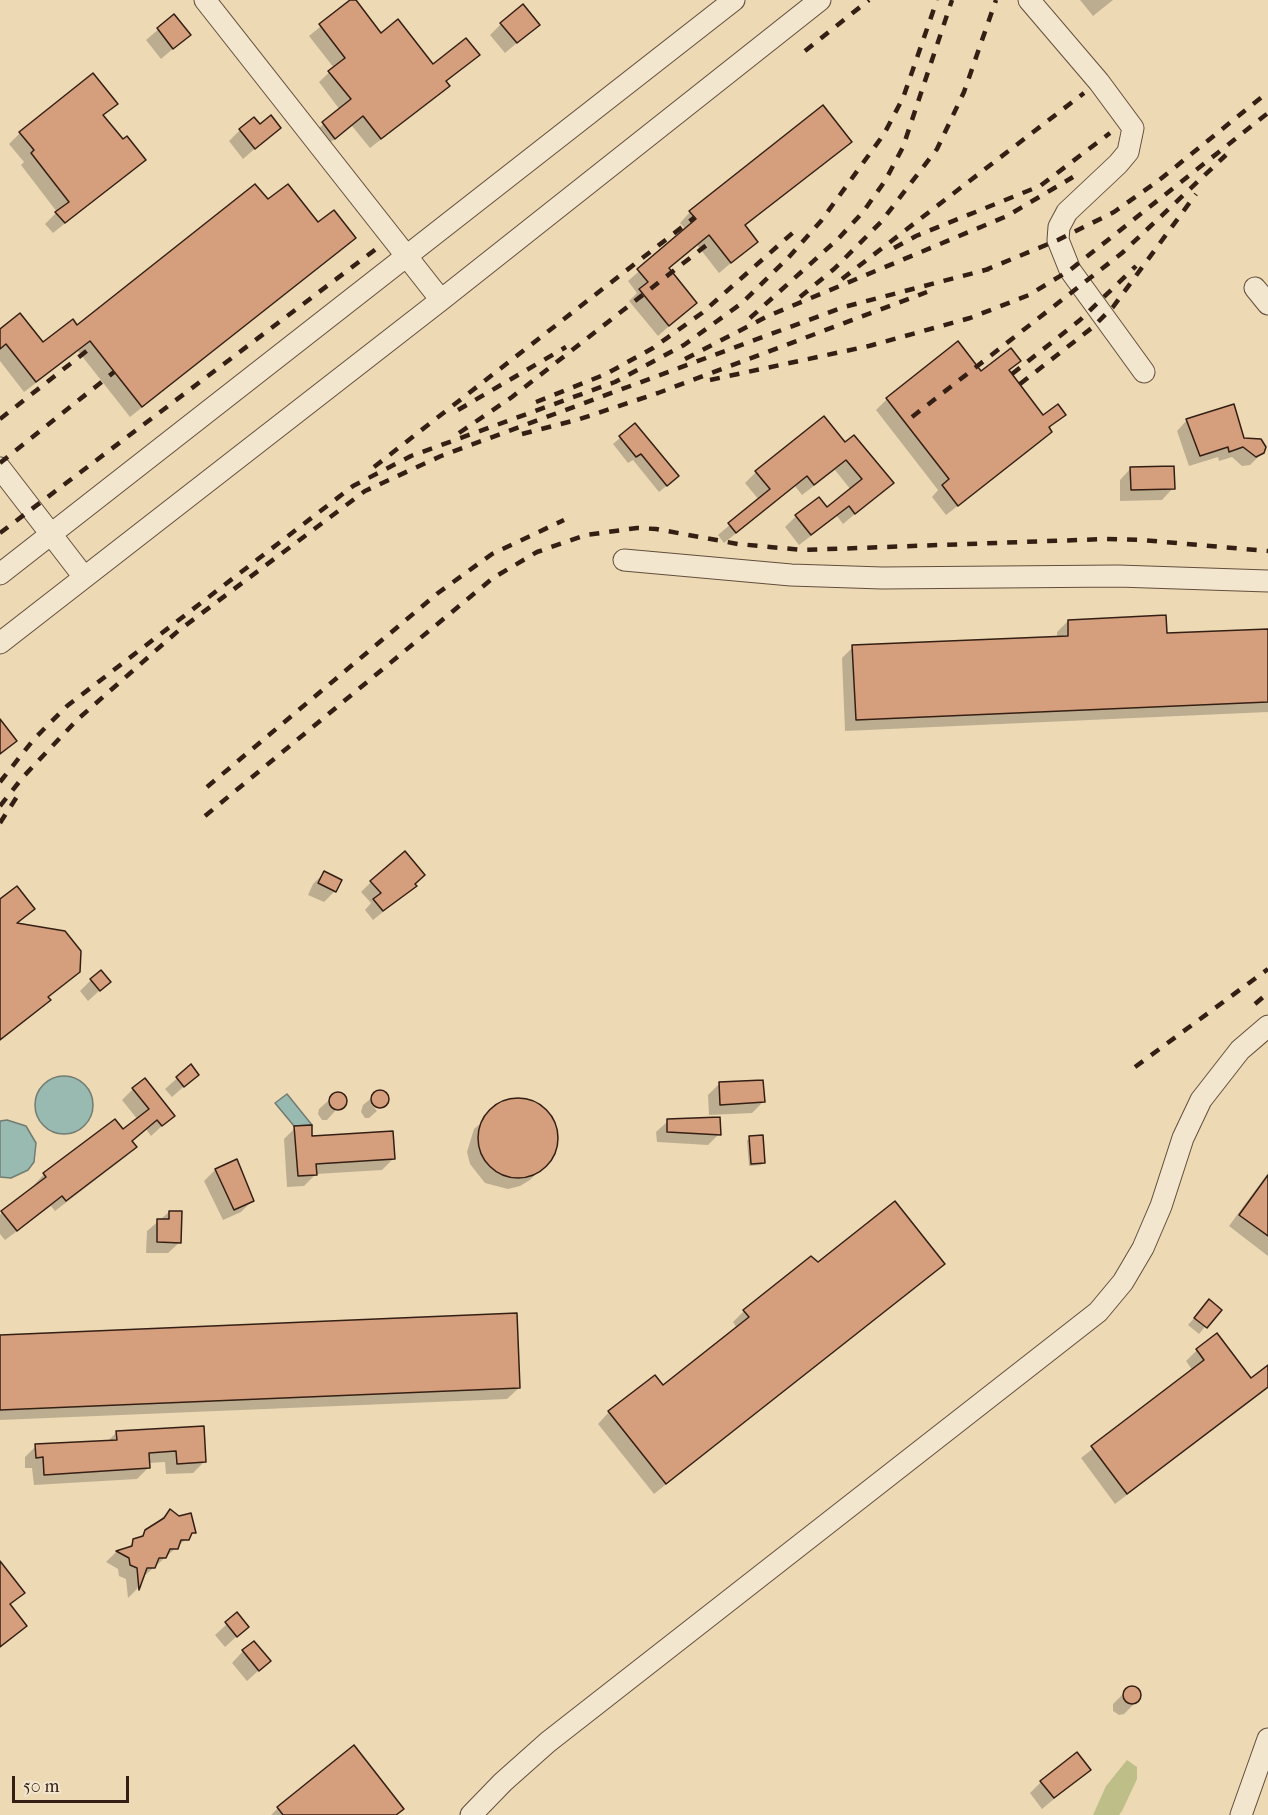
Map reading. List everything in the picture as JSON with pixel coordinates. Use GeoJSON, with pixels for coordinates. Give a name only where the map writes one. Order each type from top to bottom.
{"type":"FeatureCollection","features":[{"type":"Feature","properties":{"kind":"lane"},"geometry":{"type":"LineString","coordinates":[[205,0],[441,300]]}},
{"type":"Feature","properties":{"kind":"lane"},"geometry":{"type":"LineString","coordinates":[[0,574],[734,0]]}},
{"type":"Feature","properties":{"kind":"lane"},"geometry":{"type":"LineString","coordinates":[[0,643],[441,300],[820,0]]}},
{"type":"Feature","properties":{"kind":"lane"},"geometry":{"type":"LineString","coordinates":[[1029,0],[1099,82],[1133,128],[1128,152],[1067,212],[1059,227],[1058,240],[1070,270],[1144,372]]}},
{"type":"Feature","properties":{"kind":"lane"},"geometry":{"type":"LineString","coordinates":[[0,468],[84,577]]}},
{"type":"Feature","properties":{"kind":"lane"},"geometry":{"type":"LineString","coordinates":[[624,560],[791,574],[882,578],[1118,576],[1268,581]]}},
{"type":"Feature","properties":{"kind":"lane"},"geometry":{"type":"LineString","coordinates":[[471,1815],[503,1782],[548,1742],[1098,1312],[1123,1282],[1143,1248],[1161,1206],[1183,1138],[1201,1100],[1233,1058],[1268,1026]]}},
{"type":"Feature","properties":{"kind":"lane"},"geometry":{"type":"LineString","coordinates":[[1240,1815],[1268,1739]]}},
{"type":"Feature","properties":{"kind":"green space"},"geometry":{"type":"Polygon","coordinates":[[[1127,1760],[1137,1767],[1137,1779],[1122,1811],[1119,1815],[1093,1815],[1106,1786],[1127,1760]]]}},
{"type":"Feature","properties":{"kind":"water"},"geometry":{"type":"Polygon","coordinates":[[[64,1076],[75,1078],[88,1089],[93,1105],[91,1116],[80,1129],[64,1134],[53,1132],[40,1121],[35,1105],[37,1094],[48,1081],[64,1076]]]}},
{"type":"Feature","properties":{"kind":"water"},"geometry":{"type":"Polygon","coordinates":[[[287,1094],[312,1125],[294,1126],[275,1103],[287,1094]]]}},
{"type":"Feature","properties":{"kind":"water"},"geometry":{"type":"Polygon","coordinates":[[[7,1120],[26,1126],[36,1143],[34,1162],[28,1170],[11,1178],[0,1177],[0,1121],[7,1120]]]}},
{"type":"Feature","properties":{"kind":"building"},"geometry":{"type":"Polygon","coordinates":[[[350,0],[356,0],[381,33],[398,19],[433,64],[466,38],[480,55],[446,81],[450,86],[381,139],[363,116],[335,139],[322,122],[351,99],[328,71],[345,58],[319,24],[350,0]]]}},
{"type":"Feature","properties":{"kind":"building"},"geometry":{"type":"Polygon","coordinates":[[[523,4],[540,25],[517,43],[500,23],[523,4]]]}},
{"type":"Feature","properties":{"kind":"building"},"geometry":{"type":"Polygon","coordinates":[[[174,14],[191,35],[173,49],[157,28],[174,14]]]}},
{"type":"Feature","properties":{"kind":"building"},"geometry":{"type":"Polygon","coordinates":[[[93,73],[118,104],[103,115],[123,139],[127,136],[146,160],[65,223],[55,212],[69,202],[31,153],[34,150],[19,132],[93,73]]]}},
{"type":"Feature","properties":{"kind":"building"},"geometry":{"type":"Polygon","coordinates":[[[823,105],[852,142],[745,225],[758,242],[731,263],[709,235],[669,268],[697,303],[669,326],[639,289],[648,282],[637,269],[696,219],[689,211],[823,105]]]}},
{"type":"Feature","properties":{"kind":"building"},"geometry":{"type":"Polygon","coordinates":[[[271,115],[281,128],[255,149],[239,129],[254,117],[260,124],[271,115]]]}},
{"type":"Feature","properties":{"kind":"building"},"geometry":{"type":"Polygon","coordinates":[[[255,184],[268,199],[288,184],[318,222],[334,210],[356,238],[142,407],[90,341],[36,382],[6,344],[0,349],[0,329],[20,313],[43,342],[73,319],[77,325],[255,184]]]}},
{"type":"Feature","properties":{"kind":"building"},"geometry":{"type":"Polygon","coordinates":[[[958,341],[981,371],[1011,348],[1021,361],[1009,370],[1043,415],[1058,404],[1066,415],[1049,427],[1052,432],[958,506],[942,485],[949,479],[886,398],[958,341]]]}},
{"type":"Feature","properties":{"kind":"building"},"geometry":{"type":"Polygon","coordinates":[[[1234,404],[1244,438],[1261,439],[1266,447],[1264,453],[1256,457],[1243,447],[1229,452],[1228,447],[1200,456],[1186,419],[1234,404]]]}},
{"type":"Feature","properties":{"kind":"building"},"geometry":{"type":"Polygon","coordinates":[[[824,416],[845,442],[854,435],[894,483],[855,514],[849,506],[811,535],[795,515],[819,497],[827,507],[862,479],[846,460],[814,485],[807,476],[736,533],[728,523],[770,489],[755,471],[824,416]]]}},
{"type":"Feature","properties":{"kind":"building"},"geometry":{"type":"Polygon","coordinates":[[[635,423],[679,476],[667,486],[641,454],[636,457],[619,436],[635,423]]]}},
{"type":"Feature","properties":{"kind":"building"},"geometry":{"type":"Polygon","coordinates":[[[1174,466],[1175,489],[1131,490],[1130,467],[1174,466]]]}},
{"type":"Feature","properties":{"kind":"building"},"geometry":{"type":"Polygon","coordinates":[[[1166,615],[1167,633],[1268,629],[1268,702],[856,720],[852,645],[1068,636],[1068,620],[1166,615]]]}},
{"type":"Feature","properties":{"kind":"building"},"geometry":{"type":"Polygon","coordinates":[[[0,719],[17,741],[0,754],[0,719]]]}},
{"type":"Feature","properties":{"kind":"building"},"geometry":{"type":"Polygon","coordinates":[[[405,851],[425,875],[415,884],[417,886],[383,911],[373,899],[381,893],[370,881],[405,851]]]}},
{"type":"Feature","properties":{"kind":"building"},"geometry":{"type":"Polygon","coordinates":[[[324,871],[342,880],[336,892],[318,883],[324,871]]]}},
{"type":"Feature","properties":{"kind":"building"},"geometry":{"type":"Polygon","coordinates":[[[17,886],[35,909],[17,923],[65,931],[81,951],[80,972],[48,997],[51,1000],[0,1040],[0,899],[17,886]]]}},
{"type":"Feature","properties":{"kind":"building"},"geometry":{"type":"Polygon","coordinates":[[[101,970],[111,982],[100,991],[90,979],[101,970]]]}},
{"type":"Feature","properties":{"kind":"building"},"geometry":{"type":"Polygon","coordinates":[[[191,1064],[199,1075],[184,1087],[176,1077],[191,1064]]]}},
{"type":"Feature","properties":{"kind":"building"},"geometry":{"type":"Polygon","coordinates":[[[145,1078],[175,1116],[162,1126],[157,1120],[132,1141],[137,1147],[66,1201],[62,1196],[17,1231],[1,1211],[46,1177],[43,1173],[115,1119],[123,1129],[149,1109],[132,1088],[145,1078]]]}},
{"type":"Feature","properties":{"kind":"building"},"geometry":{"type":"Polygon","coordinates":[[[763,1080],[765,1102],[720,1105],[719,1082],[763,1080]]]}},
{"type":"Feature","properties":{"kind":"building"},"geometry":{"type":"Polygon","coordinates":[[[380,1090],[386,1093],[389,1099],[386,1105],[380,1108],[374,1105],[371,1099],[374,1093],[380,1090]]]}},
{"type":"Feature","properties":{"kind":"building"},"geometry":{"type":"Polygon","coordinates":[[[338,1092],[344,1095],[347,1101],[344,1107],[338,1110],[332,1107],[329,1101],[332,1095],[338,1092]]]}},
{"type":"Feature","properties":{"kind":"building"},"geometry":{"type":"Polygon","coordinates":[[[518,1098],[533,1101],[546,1110],[555,1123],[558,1138],[555,1153],[546,1166],[533,1175],[518,1178],[503,1175],[490,1166],[481,1153],[478,1138],[481,1123],[490,1110],[503,1101],[518,1098]]]}},
{"type":"Feature","properties":{"kind":"building"},"geometry":{"type":"Polygon","coordinates":[[[720,1117],[721,1135],[667,1132],[667,1119],[720,1117]]]}},
{"type":"Feature","properties":{"kind":"building"},"geometry":{"type":"Polygon","coordinates":[[[312,1125],[312,1136],[393,1131],[395,1159],[316,1164],[317,1175],[298,1176],[294,1126],[312,1125]]]}},
{"type":"Feature","properties":{"kind":"building"},"geometry":{"type":"Polygon","coordinates":[[[763,1135],[765,1163],[751,1164],[749,1136],[763,1135]]]}},
{"type":"Feature","properties":{"kind":"building"},"geometry":{"type":"Polygon","coordinates":[[[237,1159],[254,1201],[234,1210],[215,1169],[237,1159]]]}},
{"type":"Feature","properties":{"kind":"building"},"geometry":{"type":"Polygon","coordinates":[[[1268,1175],[1268,1236],[1239,1215],[1268,1175]]]}},
{"type":"Feature","properties":{"kind":"building"},"geometry":{"type":"Polygon","coordinates":[[[895,1201],[945,1264],[666,1484],[608,1411],[655,1375],[663,1385],[749,1317],[743,1310],[811,1256],[818,1262],[895,1201]]]}},
{"type":"Feature","properties":{"kind":"building"},"geometry":{"type":"Polygon","coordinates":[[[169,1211],[182,1211],[181,1243],[157,1242],[157,1219],[169,1219],[169,1211]]]}},
{"type":"Feature","properties":{"kind":"building"},"geometry":{"type":"Polygon","coordinates":[[[1209,1299],[1222,1310],[1207,1328],[1194,1318],[1209,1299]]]}},
{"type":"Feature","properties":{"kind":"building"},"geometry":{"type":"Polygon","coordinates":[[[517,1313],[520,1388],[0,1410],[0,1335],[517,1313]]]}},
{"type":"Feature","properties":{"kind":"building"},"geometry":{"type":"Polygon","coordinates":[[[1217,1333],[1251,1378],[1268,1365],[1268,1387],[1127,1494],[1091,1446],[1204,1360],[1196,1349],[1217,1333]]]}},
{"type":"Feature","properties":{"kind":"building"},"geometry":{"type":"Polygon","coordinates":[[[204,1426],[206,1462],[177,1464],[176,1451],[149,1453],[150,1468],[44,1475],[43,1457],[36,1458],[35,1444],[117,1440],[116,1431],[204,1426]]]}},
{"type":"Feature","properties":{"kind":"building"},"geometry":{"type":"Polygon","coordinates":[[[170,1509],[179,1516],[191,1513],[196,1533],[192,1533],[189,1540],[181,1540],[178,1549],[170,1549],[166,1558],[159,1558],[155,1568],[147,1568],[139,1590],[137,1568],[130,1565],[129,1558],[116,1551],[132,1546],[133,1539],[143,1536],[145,1530],[164,1518],[170,1509]]]}},
{"type":"Feature","properties":{"kind":"building"},"geometry":{"type":"Polygon","coordinates":[[[0,1561],[25,1593],[10,1604],[27,1626],[0,1647],[0,1561]]]}},
{"type":"Feature","properties":{"kind":"building"},"geometry":{"type":"Polygon","coordinates":[[[237,1612],[249,1627],[237,1637],[225,1622],[237,1612]]]}},
{"type":"Feature","properties":{"kind":"building"},"geometry":{"type":"Polygon","coordinates":[[[254,1641],[271,1661],[259,1671],[242,1650],[254,1641]]]}},
{"type":"Feature","properties":{"kind":"building"},"geometry":{"type":"Polygon","coordinates":[[[1132,1686],[1138,1689],[1141,1695],[1138,1701],[1132,1704],[1126,1701],[1123,1695],[1126,1689],[1132,1686]]]}},
{"type":"Feature","properties":{"kind":"building"},"geometry":{"type":"Polygon","coordinates":[[[354,1745],[404,1809],[396,1815],[283,1815],[277,1807],[354,1745]]]}},
{"type":"Feature","properties":{"kind":"building"},"geometry":{"type":"Polygon","coordinates":[[[1077,1752],[1091,1770],[1054,1798],[1040,1781],[1077,1752]]]}},
{"type":"Feature","properties":{"kind":"railway"},"geometry":{"type":"LineString","coordinates":[[805,51],[869,0]]}},
{"type":"Feature","properties":{"kind":"railway"},"geometry":{"type":"LineString","coordinates":[[0,782],[34,739],[67,706],[353,486],[411,456],[615,382],[684,345],[742,303],[788,258],[821,221],[884,134],[903,98],[937,0]]}},
{"type":"Feature","properties":{"kind":"railway"},"geometry":{"type":"LineString","coordinates":[[750,318],[838,239],[863,212],[885,181],[903,147],[952,0]]}},
{"type":"Feature","properties":{"kind":"railway"},"geometry":{"type":"LineString","coordinates":[[800,297],[834,269],[881,222],[937,149],[964,92],[996,0]]}},
{"type":"Feature","properties":{"kind":"railway"},"geometry":{"type":"LineString","coordinates":[[983,271],[1058,240],[1114,212],[1158,181],[1268,92]]}},
{"type":"Feature","properties":{"kind":"railway"},"geometry":{"type":"LineString","coordinates":[[842,279],[1084,93]]}},
{"type":"Feature","properties":{"kind":"railway"},"geometry":{"type":"LineString","coordinates":[[710,380],[869,346],[970,318],[1029,295],[1070,270],[1268,113]]}},
{"type":"Feature","properties":{"kind":"railway"},"geometry":{"type":"LineString","coordinates":[[894,248],[916,236],[1040,186],[1110,133]]}},
{"type":"Feature","properties":{"kind":"railway"},"geometry":{"type":"LineString","coordinates":[[912,417],[1122,253],[1226,155]]}},
{"type":"Feature","properties":{"kind":"railway"},"geometry":{"type":"LineString","coordinates":[[685,359],[768,316],[1007,216],[1073,177]]}},
{"type":"Feature","properties":{"kind":"railway"},"geometry":{"type":"LineString","coordinates":[[1020,384],[1093,327],[1113,307],[1196,194]]}},
{"type":"Feature","properties":{"kind":"railway"},"geometry":{"type":"LineString","coordinates":[[374,467],[695,217]]}},
{"type":"Feature","properties":{"kind":"railway"},"geometry":{"type":"LineString","coordinates":[[536,402],[606,374],[653,348],[702,313],[797,229]]}},
{"type":"Feature","properties":{"kind":"railway"},"geometry":{"type":"LineString","coordinates":[[459,433],[512,397],[713,240]]}},
{"type":"Feature","properties":{"kind":"railway"},"geometry":{"type":"LineString","coordinates":[[0,533],[376,249]]}},
{"type":"Feature","properties":{"kind":"railway"},"geometry":{"type":"LineString","coordinates":[[1012,374],[1080,320],[1136,266]]}},
{"type":"Feature","properties":{"kind":"railway"},"geometry":{"type":"LineString","coordinates":[[0,806],[23,777],[78,719],[178,631],[365,491],[441,456],[844,307],[989,269]]}},
{"type":"Feature","properties":{"kind":"railway"},"geometry":{"type":"LineString","coordinates":[[522,434],[580,419],[658,393],[927,292]]}},
{"type":"Feature","properties":{"kind":"railway"},"geometry":{"type":"LineString","coordinates":[[0,419],[93,346]]}},
{"type":"Feature","properties":{"kind":"railway"},"geometry":{"type":"LineString","coordinates":[[458,410],[566,347]]}},
{"type":"Feature","properties":{"kind":"railway"},"geometry":{"type":"LineString","coordinates":[[0,463],[114,372]]}},
{"type":"Feature","properties":{"kind":"railway"},"geometry":{"type":"LineString","coordinates":[[207,787],[438,593],[492,554],[564,520]]}},
{"type":"Feature","properties":{"kind":"railway"},"geometry":{"type":"LineString","coordinates":[[205,816],[493,578],[537,552],[586,535],[637,528],[656,529],[738,544],[803,550],[1105,539],[1268,551]]}},
{"type":"Feature","properties":{"kind":"railway"},"geometry":{"type":"LineString","coordinates":[[0,823],[18,795]]}},
{"type":"Feature","properties":{"kind":"railway"},"geometry":{"type":"LineString","coordinates":[[1135,1067],[1268,969]]}},
{"type":"Feature","properties":{"kind":"railway"},"geometry":{"type":"LineString","coordinates":[[1255,1004],[1268,993]]}}]}
